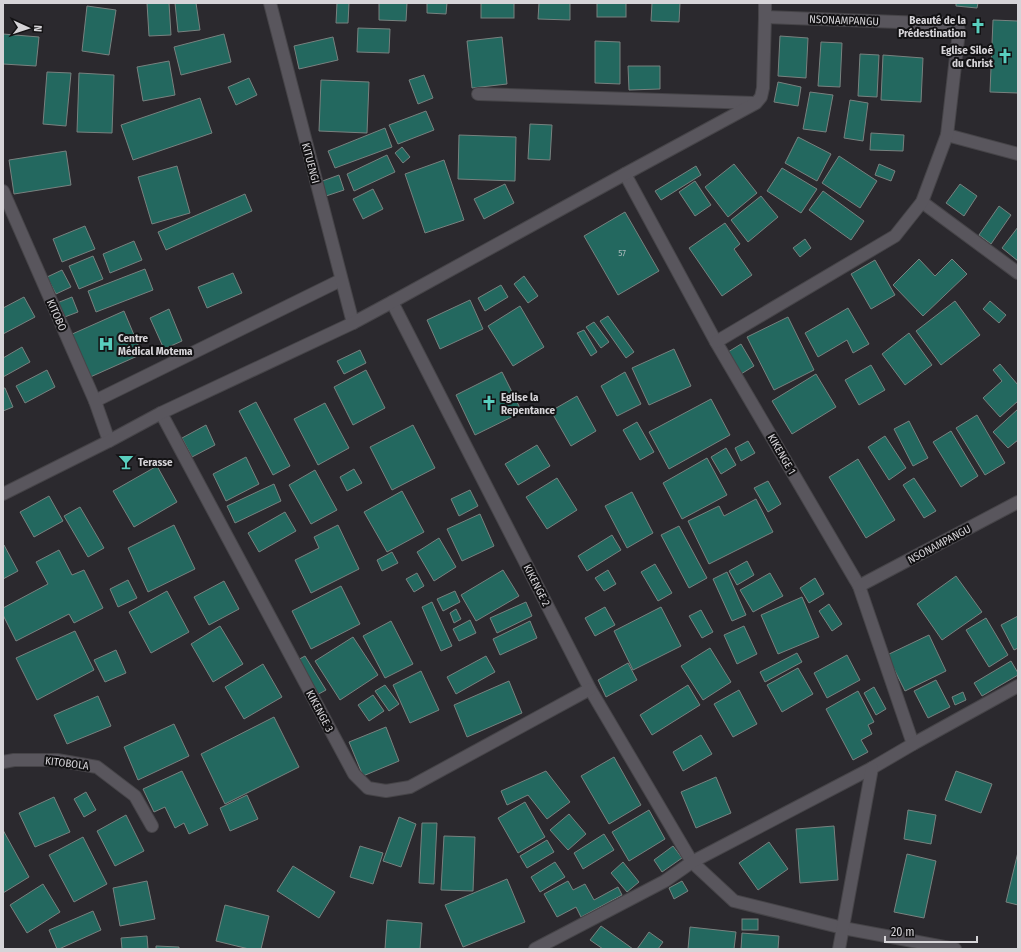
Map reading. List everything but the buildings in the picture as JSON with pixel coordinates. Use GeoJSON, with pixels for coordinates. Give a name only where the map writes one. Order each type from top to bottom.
{"type":"FeatureCollection","features":[{"type":"Feature","properties":{"kind":"street","name":"KITUENGI"},"geometry":{"type":"LineString","coordinates":[[270,3],[352,323]]}},
{"type":"Feature","properties":{"kind":"street"},"geometry":{"type":"LineString","coordinates":[[3,494],[161,413],[352,323],[756,103],[761,97],[763,88],[765,3]]}},
{"type":"Feature","properties":{"kind":"street","name":"NSONAMPANGU"},"geometry":{"type":"LineString","coordinates":[[716,342],[895,236],[922,202],[947,135],[959,31],[958,27],[952,24],[765,17]]}},
{"type":"Feature","properties":{"kind":"street"},"geometry":{"type":"LineString","coordinates":[[478,94],[756,103]]}},
{"type":"Feature","properties":{"kind":"street"},"geometry":{"type":"LineString","coordinates":[[947,135],[1018,154]]}},
{"type":"Feature","properties":{"kind":"street","name":"KIKENGE 1"},"geometry":{"type":"LineString","coordinates":[[625,174],[716,342],[859,586],[913,744]]}},
{"type":"Feature","properties":{"kind":"street","name":"KITOBO"},"geometry":{"type":"LineString","coordinates":[[3,191],[95,401],[109,441]]}},
{"type":"Feature","properties":{"kind":"street"},"geometry":{"type":"LineString","coordinates":[[922,202],[1018,273]]}},
{"type":"Feature","properties":{"kind":"street"},"geometry":{"type":"LineString","coordinates":[[95,401],[342,280]]}},
{"type":"Feature","properties":{"kind":"street","name":"KIKENGE 2"},"geometry":{"type":"LineString","coordinates":[[392,302],[590,689],[692,862],[734,901],[843,928],[955,949]]}},
{"type":"Feature","properties":{"kind":"street","name":"KIKENGE 3"},"geometry":{"type":"LineString","coordinates":[[161,413],[354,774],[368,788],[386,791],[410,787],[590,689]]}},
{"type":"Feature","properties":{"kind":"street","name":"NSONAMPANGU"},"geometry":{"type":"LineString","coordinates":[[859,586],[1018,502]]}},
{"type":"Feature","properties":{"kind":"street"},"geometry":{"type":"LineString","coordinates":[[535,949],[665,881],[692,862],[872,768],[1018,686]]}},
{"type":"Feature","properties":{"kind":"street","name":"KITOBOLA"},"geometry":{"type":"LineString","coordinates":[[3,762],[14,760],[57,760],[97,767],[134,796],[152,826]]}},
{"type":"Feature","properties":{"kind":"street"},"geometry":{"type":"LineString","coordinates":[[839,949],[872,768]]}},
{"type":"Feature","properties":{"kind":"place","name":"Beauté de la Prédestination"},"geometry":{"type":"Point","coordinates":[978,26]}},
{"type":"Feature","properties":{"kind":"place","name":"Eglise Siloé du Christ"},"geometry":{"type":"Point","coordinates":[1005,56]}},
{"type":"Feature","properties":{"kind":"place","name":"Centre Médical Motema"},"geometry":{"type":"Point","coordinates":[106,344]}},
{"type":"Feature","properties":{"kind":"place","name":"Eglise la Repentance"},"geometry":{"type":"Point","coordinates":[489,403]}},
{"type":"Feature","properties":{"kind":"place","name":"Terasse"},"geometry":{"type":"Point","coordinates":[126,462]}}]}
